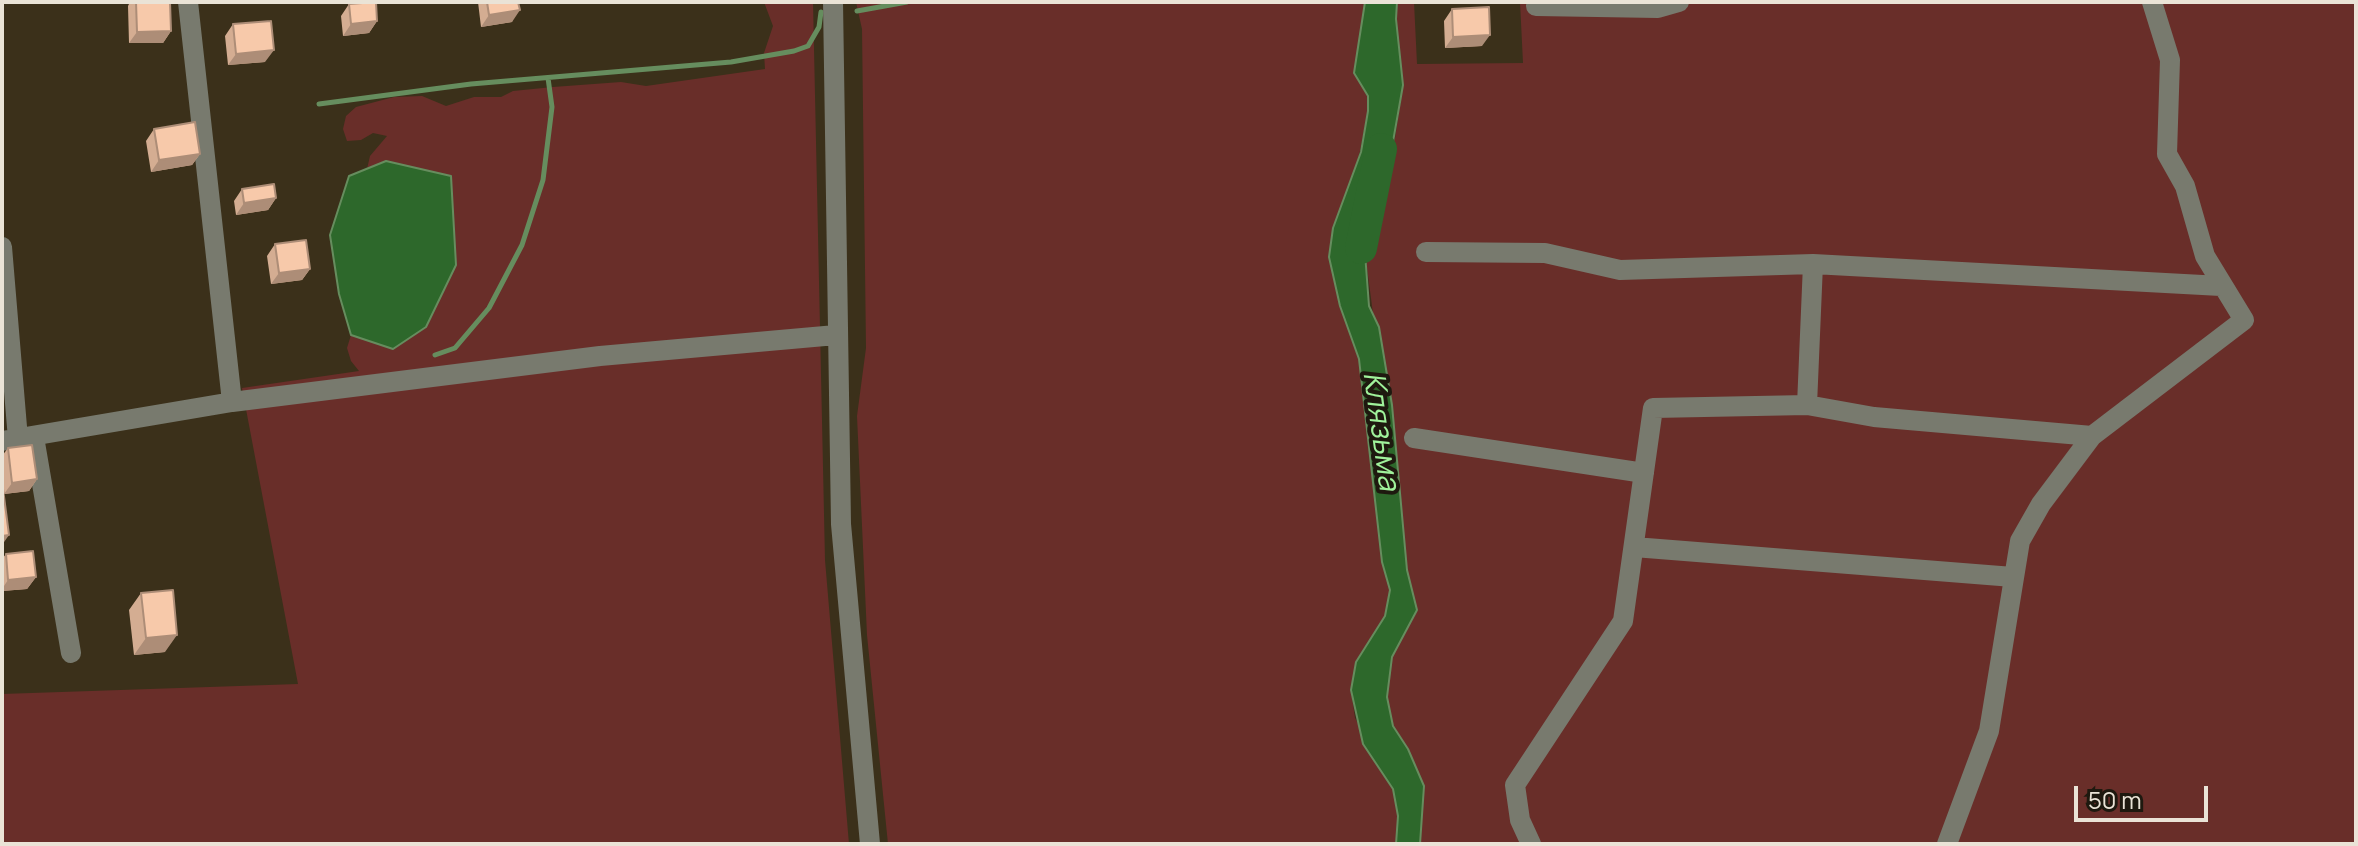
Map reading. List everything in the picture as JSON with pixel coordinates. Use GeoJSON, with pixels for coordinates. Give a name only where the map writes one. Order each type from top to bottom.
{"type":"FeatureCollection","features":[{"type":"Feature","properties":{"kind":"street"},"geometry":{"type":"LineString","coordinates":[[188,2],[232,402]]}},
{"type":"Feature","properties":{"kind":"street"},"geometry":{"type":"LineString","coordinates":[[833,2],[841,524],[870,844]]}},
{"type":"Feature","properties":{"kind":"street"},"geometry":{"type":"LineString","coordinates":[[1536,6],[1658,8],[1679,2]]}},
{"type":"Feature","properties":{"kind":"street"},"geometry":{"type":"LineString","coordinates":[[1947,844],[1989,731],[2020,541],[2092,436],[2244,320],[2205,256],[2185,186],[2167,154],[2170,60],[2152,2]]}},
{"type":"Feature","properties":{"kind":"street"},"geometry":{"type":"LineString","coordinates":[[2,247],[18,439],[71,653]]}},
{"type":"Feature","properties":{"kind":"street"},"geometry":{"type":"LineString","coordinates":[[1426,252],[1545,253],[1620,270],[1813,264],[2221,286]]}},
{"type":"Feature","properties":{"kind":"street"},"geometry":{"type":"LineString","coordinates":[[1807,405],[1813,264]]}},
{"type":"Feature","properties":{"kind":"street"},"geometry":{"type":"LineString","coordinates":[[18,439],[232,402],[600,356],[836,335]]}},
{"type":"Feature","properties":{"kind":"street"},"geometry":{"type":"LineString","coordinates":[[1531,844],[1520,820],[1515,785],[1623,621],[1653,408],[1807,405],[1874,417],[2092,436]]}},
{"type":"Feature","properties":{"kind":"street"},"geometry":{"type":"LineString","coordinates":[[1414,438],[1644,473]]}},
{"type":"Feature","properties":{"kind":"street"},"geometry":{"type":"LineString","coordinates":[[1634,547],[2013,577]]}},
{"type":"Feature","properties":{"kind":"shaded area"},"geometry":{"type":"Polygon","coordinates":[[[764,2],[813,2],[825,560],[849,844],[2,844],[2,694],[298,684],[242,388],[359,371],[351,361],[347,348],[351,335],[393,349],[426,327],[456,265],[451,176],[386,161],[367,169],[370,156],[387,136],[373,133],[361,140],[347,141],[343,129],[346,116],[356,107],[394,97],[422,96],[446,106],[474,97],[501,97],[513,91],[621,82],[646,86],[765,69],[764,53],[773,26],[764,2]]]}},
{"type":"Feature","properties":{"kind":"shaded area"},"geometry":{"type":"Polygon","coordinates":[[[856,2],[1365,2],[1354,73],[1368,96],[1368,111],[1357,166],[1333,228],[1335,283],[1359,359],[1382,562],[1390,590],[1385,616],[1356,662],[1351,690],[1355,718],[1393,789],[1398,816],[1396,844],[888,844],[867,635],[857,416],[866,348],[862,29],[856,2]]]}},
{"type":"Feature","properties":{"kind":"shaded area"},"geometry":{"type":"Polygon","coordinates":[[[1397,2],[1414,2],[1417,64],[1523,63],[1520,2],[2356,2],[2356,844],[1420,844],[1424,786],[1408,749],[1393,726],[1387,697],[1392,657],[1417,610],[1407,570],[1365,253],[1368,201],[1395,138],[1403,85],[1397,2]]]}},
{"type":"Feature","properties":{"kind":"water"},"geometry":{"type":"Polygon","coordinates":[[[1365,2],[1397,2],[1403,85],[1391,153],[1368,201],[1365,253],[1369,306],[1379,327],[1392,405],[1407,570],[1417,610],[1392,657],[1387,697],[1393,726],[1408,749],[1424,786],[1420,844],[1396,844],[1398,816],[1393,789],[1363,744],[1351,690],[1356,662],[1385,616],[1390,590],[1382,562],[1359,359],[1340,306],[1329,257],[1333,228],[1361,152],[1368,111],[1368,96],[1354,73],[1365,2]]]}},
{"type":"Feature","properties":{"kind":"water"},"geometry":{"type":"Polygon","coordinates":[[[386,161],[451,176],[456,265],[426,327],[393,349],[351,335],[339,294],[330,235],[349,176],[386,161]]]}},
{"type":"Feature","properties":{"kind":"building"},"geometry":{"type":"Polygon","coordinates":[[[136,2],[170,2],[171,31],[137,32],[136,2]]]}},
{"type":"Feature","properties":{"kind":"building"},"geometry":{"type":"Polygon","coordinates":[[[376,2],[377,21],[351,24],[349,4],[376,2]]]}},
{"type":"Feature","properties":{"kind":"building"},"geometry":{"type":"Polygon","coordinates":[[[487,2],[518,2],[520,10],[489,15],[487,2]]]}},
{"type":"Feature","properties":{"kind":"building"},"geometry":{"type":"Polygon","coordinates":[[[1489,7],[1490,35],[1453,37],[1452,9],[1489,7]]]}},
{"type":"Feature","properties":{"kind":"building"},"geometry":{"type":"Polygon","coordinates":[[[271,21],[274,50],[236,54],[233,24],[271,21]]]}},
{"type":"Feature","properties":{"kind":"building"},"geometry":{"type":"Polygon","coordinates":[[[195,122],[200,154],[159,160],[154,129],[195,122]]]}},
{"type":"Feature","properties":{"kind":"building"},"geometry":{"type":"Polygon","coordinates":[[[274,184],[276,198],[244,203],[242,189],[274,184]]]}},
{"type":"Feature","properties":{"kind":"building"},"geometry":{"type":"Polygon","coordinates":[[[306,240],[310,269],[279,273],[275,244],[306,240]]]}},
{"type":"Feature","properties":{"kind":"building"},"geometry":{"type":"Polygon","coordinates":[[[32,445],[37,479],[12,483],[8,448],[32,445]]]}},
{"type":"Feature","properties":{"kind":"building"},"geometry":{"type":"Polygon","coordinates":[[[2,489],[9,535],[2,536],[2,489]]]}},
{"type":"Feature","properties":{"kind":"building"},"geometry":{"type":"Polygon","coordinates":[[[33,551],[36,577],[8,580],[6,554],[33,551]]]}},
{"type":"Feature","properties":{"kind":"building"},"geometry":{"type":"Polygon","coordinates":[[[173,590],[177,635],[146,638],[141,593],[173,590]]]}},
{"type":"Feature","properties":{"kind":"waterway"},"geometry":{"type":"LineString","coordinates":[[857,11],[907,2]]}},
{"type":"Feature","properties":{"kind":"waterway"},"geometry":{"type":"LineString","coordinates":[[319,104],[471,84],[731,62],[794,51],[808,46],[819,27],[821,12]]}},
{"type":"Feature","properties":{"kind":"waterway"},"geometry":{"type":"LineString","coordinates":[[435,355],[455,348],[489,308],[522,245],[543,180],[552,107],[548,78]]}},
{"type":"Feature","properties":{"kind":"waterway","name":"Клязьма"},"geometry":{"type":"LineString","coordinates":[[1361,248],[1381,149]]}}]}
